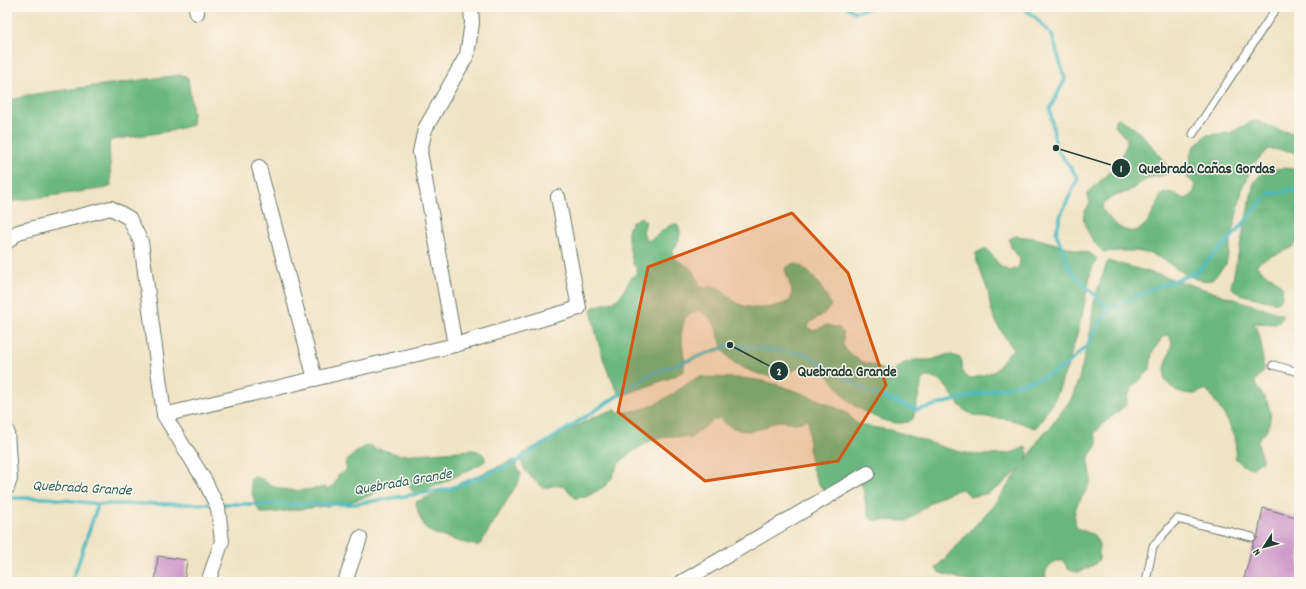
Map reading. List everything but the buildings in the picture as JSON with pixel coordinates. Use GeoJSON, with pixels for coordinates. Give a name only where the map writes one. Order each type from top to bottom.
{"type":"FeatureCollection","features":[{"type":"Feature","properties":{"kind":"street"},"geometry":{"type":"LineString","coordinates":[[455,345],[420,152],[425,129],[467,55],[472,23],[471,7]]}},
{"type":"Feature","properties":{"kind":"street"},"geometry":{"type":"LineString","coordinates":[[260,167],[315,379]]}},
{"type":"Feature","properties":{"kind":"street"},"geometry":{"type":"LineString","coordinates":[[164,415],[455,345],[579,308],[558,197]]}},
{"type":"Feature","properties":{"kind":"street"},"geometry":{"type":"LineString","coordinates":[[7,242],[18,232],[111,208],[129,218],[141,242],[164,415],[205,481],[218,508],[222,541],[208,582]]}},
{"type":"Feature","properties":{"kind":"street"},"geometry":{"type":"LineString","coordinates":[[7,432],[10,479],[7,488]]}},
{"type":"Feature","properties":{"kind":"street"},"geometry":{"type":"LineString","coordinates":[[682,582],[868,473]]}},
{"type":"Feature","properties":{"kind":"street"},"geometry":{"type":"LineString","coordinates":[[344,582],[360,538]]}},
{"type":"Feature","properties":{"kind":"lane"},"geometry":{"type":"LineString","coordinates":[[1193,134],[1277,7]]}},
{"type":"Feature","properties":{"kind":"lane"},"geometry":{"type":"LineString","coordinates":[[1273,365],[1299,372]]}},
{"type":"Feature","properties":{"kind":"lane"},"geometry":{"type":"LineString","coordinates":[[1146,582],[1153,546],[1177,519],[1252,537]]}},
{"type":"Feature","properties":{"kind":"highlighted area"},"geometry":{"type":"Polygon","coordinates":[[[792,213],[848,273],[886,385],[838,461],[705,481],[618,412],[648,267],[792,213]]]}},
{"type":"Feature","properties":{"kind":"green space"},"geometry":{"type":"Polygon","coordinates":[[[179,75],[185,76],[188,79],[193,113],[192,125],[171,131],[112,140],[109,142],[111,186],[107,188],[7,202],[7,99],[16,99],[27,95],[179,75]]]}},
{"type":"Feature","properties":{"kind":"green space"},"geometry":{"type":"Polygon","coordinates":[[[1118,118],[1141,134],[1170,170],[1168,173],[1146,180],[1128,191],[1110,198],[1104,204],[1102,209],[1113,222],[1125,230],[1131,231],[1138,230],[1144,226],[1155,210],[1161,195],[1164,193],[1170,192],[1184,199],[1192,194],[1195,185],[1182,172],[1191,160],[1190,156],[1194,147],[1206,135],[1230,133],[1253,121],[1260,122],[1279,130],[1299,134],[1299,155],[1290,151],[1269,149],[1251,166],[1247,179],[1243,185],[1226,264],[1212,280],[1197,279],[1156,256],[1143,252],[1104,252],[1090,235],[1084,219],[1085,212],[1090,203],[1087,193],[1107,176],[1122,156],[1125,148],[1127,139],[1114,125],[1115,120],[1118,118]]]}},
{"type":"Feature","properties":{"kind":"green space"},"geometry":{"type":"Polygon","coordinates":[[[1284,168],[1299,170],[1299,240],[1291,248],[1267,258],[1256,265],[1282,286],[1282,297],[1277,303],[1239,294],[1231,287],[1254,182],[1264,171],[1284,168]]]}},
{"type":"Feature","properties":{"kind":"green space"},"geometry":{"type":"Polygon","coordinates":[[[641,217],[646,222],[643,232],[647,241],[655,237],[669,226],[677,224],[680,235],[672,252],[674,256],[693,271],[704,288],[716,287],[739,304],[745,306],[765,308],[779,305],[791,300],[792,291],[785,269],[793,263],[799,265],[816,280],[831,305],[826,312],[810,323],[808,326],[812,331],[827,325],[839,328],[843,333],[843,345],[846,350],[860,361],[876,366],[885,371],[893,371],[904,363],[915,360],[931,360],[949,354],[960,358],[963,373],[965,376],[972,378],[994,372],[1013,349],[998,326],[991,310],[988,291],[977,262],[976,253],[987,249],[1001,267],[1010,271],[1019,267],[1020,259],[1011,247],[1009,239],[1015,236],[1035,238],[1091,254],[1097,259],[1091,271],[1081,320],[1068,365],[1056,397],[1035,428],[1005,419],[972,414],[961,407],[942,382],[932,377],[925,377],[922,381],[913,419],[906,422],[897,423],[888,422],[860,409],[847,399],[825,373],[817,369],[811,367],[800,367],[785,376],[771,376],[758,374],[740,366],[726,354],[711,319],[698,310],[685,317],[681,333],[684,371],[675,376],[621,396],[610,377],[598,343],[591,309],[598,305],[611,303],[617,299],[636,274],[637,269],[633,264],[628,240],[628,230],[632,222],[641,217]]]}},
{"type":"Feature","properties":{"kind":"green space"},"geometry":{"type":"Polygon","coordinates":[[[1109,261],[1160,275],[1281,314],[1283,316],[1282,319],[1276,324],[1254,324],[1261,341],[1264,371],[1255,381],[1257,388],[1264,397],[1269,408],[1270,420],[1269,425],[1263,435],[1258,439],[1262,461],[1253,468],[1242,465],[1235,458],[1236,442],[1234,436],[1228,422],[1206,389],[1195,394],[1180,393],[1172,388],[1165,380],[1165,368],[1172,343],[1169,335],[1163,336],[1152,353],[1150,370],[1132,388],[1127,396],[1127,404],[1102,425],[1094,434],[1097,443],[1089,457],[1091,477],[1090,484],[1077,506],[1075,519],[1077,528],[1094,535],[1099,544],[1099,560],[1094,565],[1079,572],[1069,570],[1063,561],[1055,561],[1046,570],[1045,575],[1047,582],[971,582],[938,572],[936,568],[992,507],[1021,468],[998,488],[985,494],[970,496],[962,489],[939,498],[907,521],[872,520],[867,509],[863,488],[857,479],[829,491],[823,490],[814,475],[811,464],[809,452],[809,425],[807,419],[798,423],[778,421],[762,428],[744,431],[733,428],[720,418],[712,421],[691,438],[668,436],[650,441],[629,454],[618,464],[612,478],[605,486],[586,497],[575,498],[565,487],[557,485],[544,488],[528,474],[522,465],[522,455],[525,452],[592,418],[615,409],[618,413],[643,409],[661,401],[698,377],[748,379],[775,384],[832,406],[848,414],[856,423],[860,425],[911,436],[938,446],[965,453],[993,455],[1011,453],[1026,447],[1028,454],[1026,461],[1041,436],[1051,426],[1071,399],[1079,379],[1091,329],[1093,307],[1098,288],[1109,261]]]}},
{"type":"Feature","properties":{"kind":"green space"},"geometry":{"type":"Polygon","coordinates":[[[370,445],[376,450],[380,449],[400,455],[474,450],[484,455],[485,461],[419,494],[415,494],[405,482],[399,478],[369,496],[343,504],[261,513],[251,488],[250,479],[253,477],[262,479],[275,487],[287,490],[306,490],[325,487],[328,489],[334,485],[338,476],[347,469],[345,463],[353,455],[370,445]]]}},
{"type":"Feature","properties":{"kind":"green space"},"geometry":{"type":"Polygon","coordinates":[[[514,460],[521,475],[519,481],[478,546],[438,535],[426,528],[420,518],[416,502],[514,460]]]}},
{"type":"Feature","properties":{"kind":"waterway"},"geometry":{"type":"LineString","coordinates":[[847,7],[855,12],[871,7]]}},
{"type":"Feature","properties":{"kind":"waterway"},"geometry":{"type":"LineString","coordinates":[[1022,7],[1035,17],[1052,35],[1065,79],[1050,109],[1056,148],[1078,178],[1061,214],[1056,233],[1071,271],[1109,309]]}},
{"type":"Feature","properties":{"kind":"waterway","name":"Quebrada Grande"},"geometry":{"type":"LineString","coordinates":[[220,504],[354,504],[449,489],[513,464],[651,374],[730,345],[806,354],[869,392],[917,410],[1042,378],[1065,366],[1086,347],[1109,309],[1156,287],[1195,273],[1229,240],[1269,194],[1299,189]]}},
{"type":"Feature","properties":{"kind":"waterway","name":"Quebrada Grande"},"geometry":{"type":"LineString","coordinates":[[7,498],[48,498],[98,504],[212,504]]}},
{"type":"Feature","properties":{"kind":"waterway"},"geometry":{"type":"LineString","coordinates":[[72,582],[98,504]]}},
{"type":"Feature","properties":{"kind":"place","name":"Quebrada Cañas Gordas"},"geometry":{"type":"Point","coordinates":[1056,148]}},
{"type":"Feature","properties":{"kind":"place","name":"Quebrada Grande"},"geometry":{"type":"Point","coordinates":[730,345]}}]}
